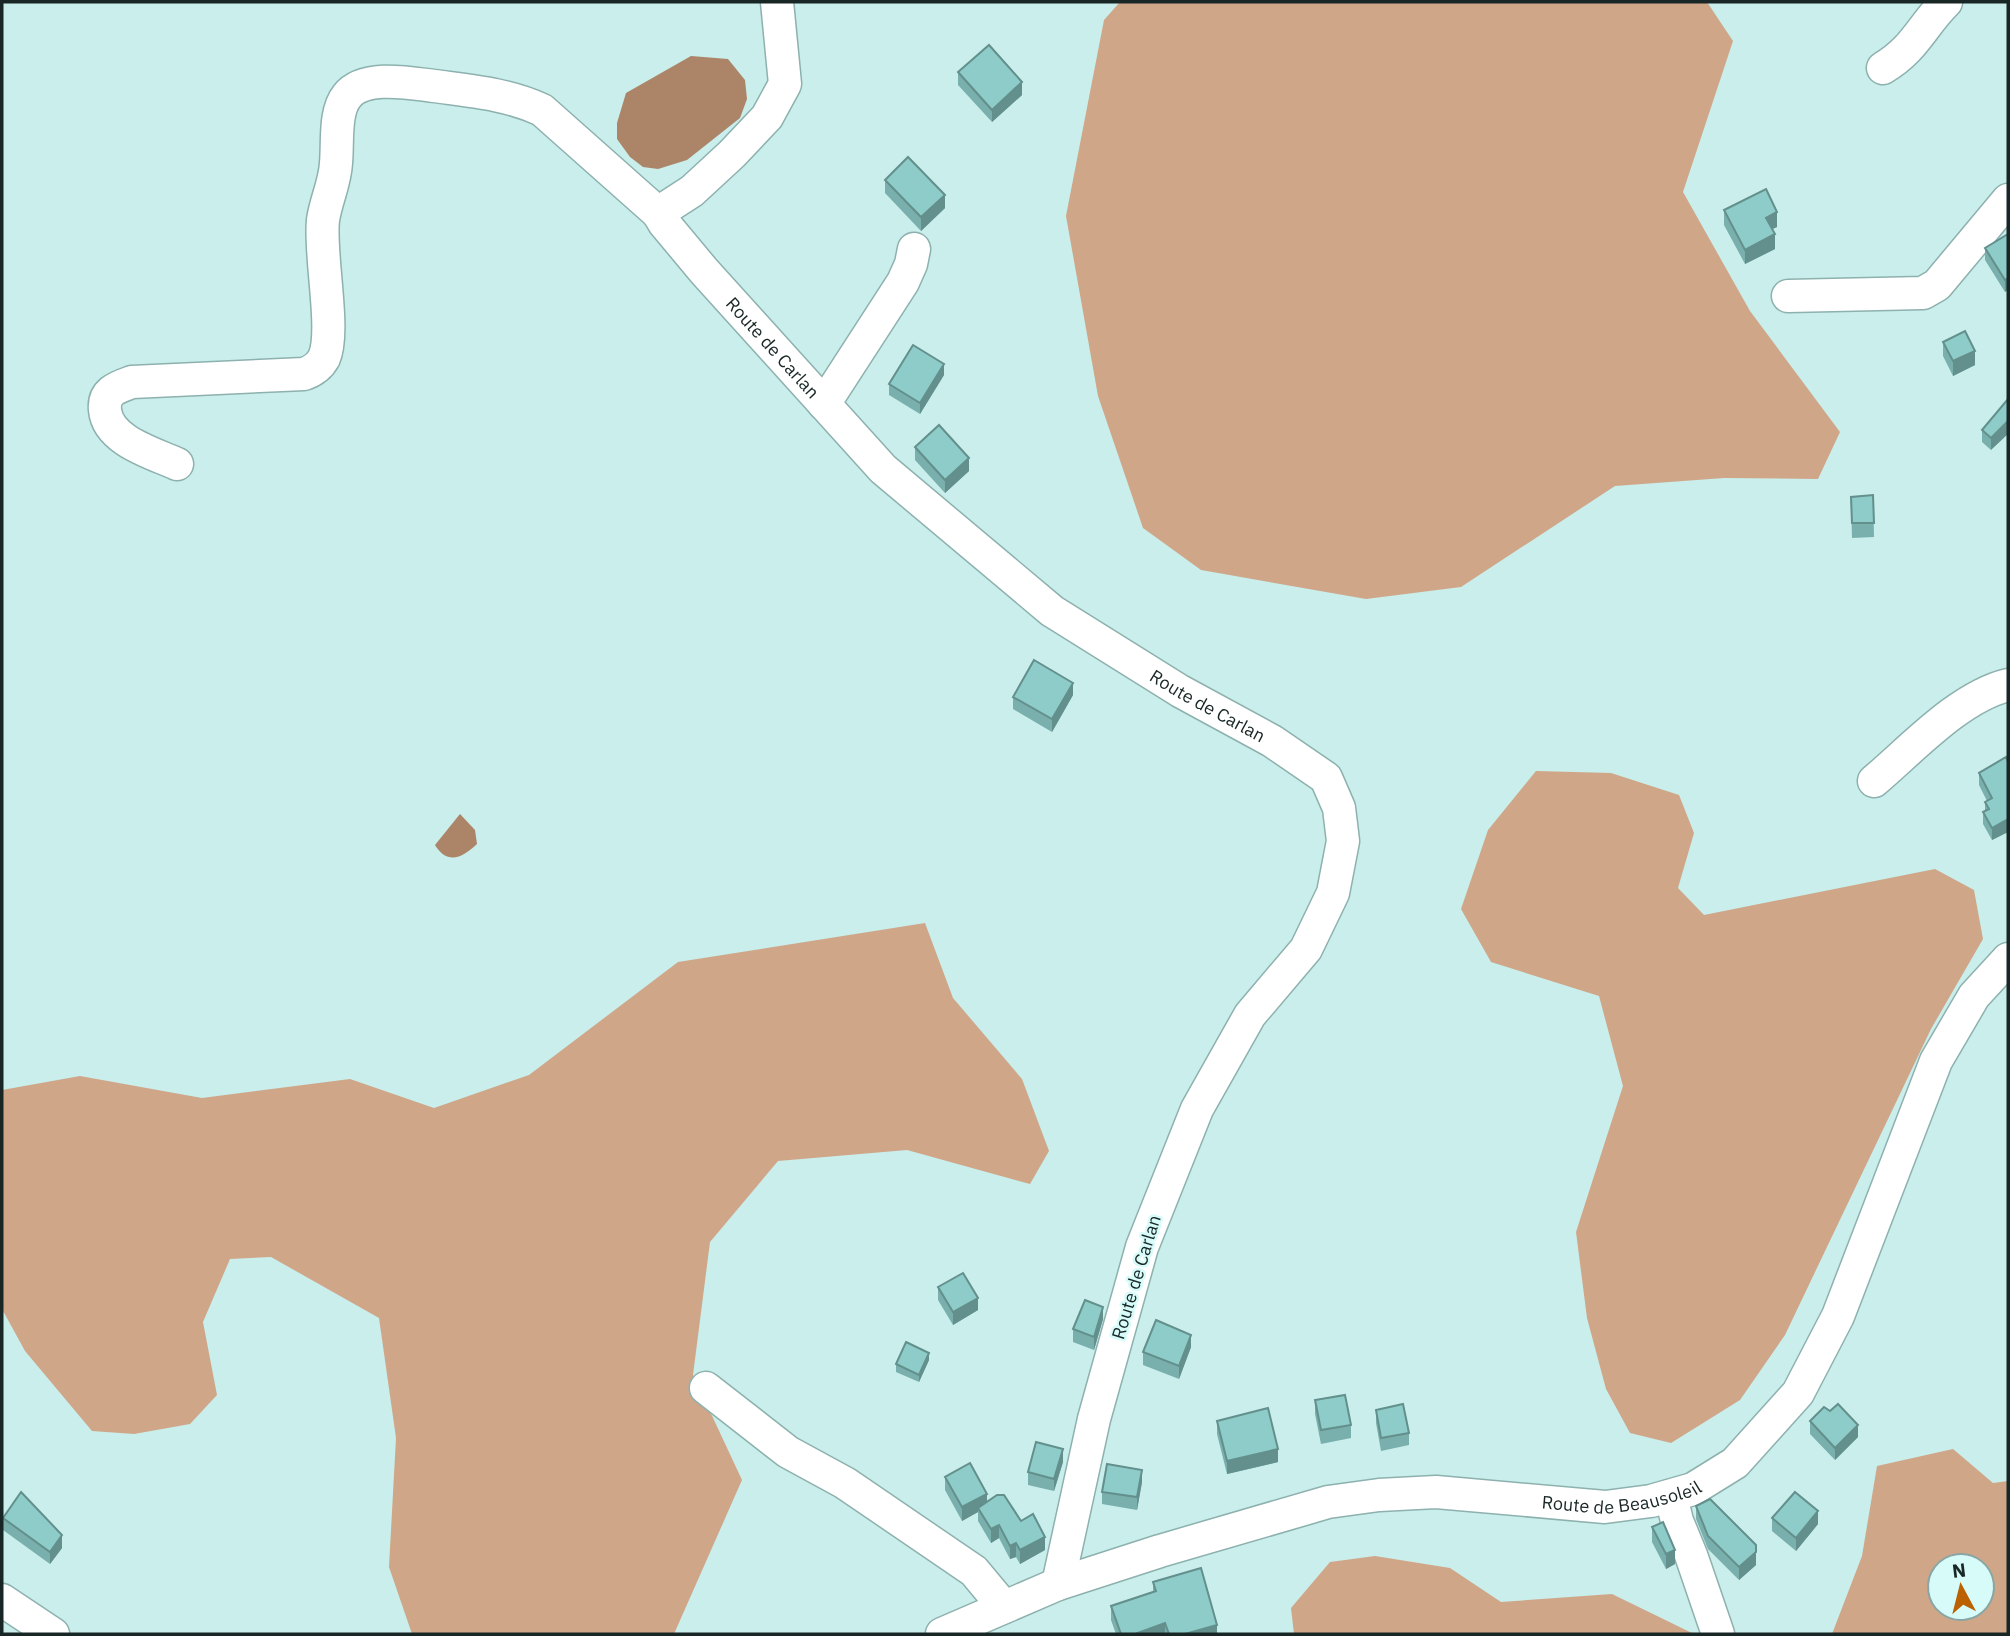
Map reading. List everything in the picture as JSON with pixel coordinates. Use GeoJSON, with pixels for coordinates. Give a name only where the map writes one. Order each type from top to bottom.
{"type":"FeatureCollection","features":[{"type":"Feature","properties":{"kind":"street"},"geometry":{"type":"LineString","coordinates":[[658,213],[692,191],[767,117],[785,84],[777,2]]}},
{"type":"Feature","properties":{"kind":"street"},"geometry":{"type":"LineString","coordinates":[[1882,68],[1899,58],[1916,41],[1927,20],[1946,2]]}},
{"type":"Feature","properties":{"kind":"street","name":"Route de Carlan"},"geometry":{"type":"LineString","coordinates":[[177,464],[116,433],[106,418],[104,402],[113,389],[132,382],[304,374],[316,369],[325,356],[327,330],[323,222],[335,180],[340,109],[348,94],[361,86],[394,81],[505,96],[542,110],[658,213],[704,271],[883,469],[1052,611],[1180,691],[1272,741],[1326,778],[1339,808],[1343,841],[1333,893],[1306,949],[1250,1015],[1197,1109],[1142,1247],[1094,1419],[1058,1584]]}},
{"type":"Feature","properties":{"kind":"street"},"geometry":{"type":"LineString","coordinates":[[1788,296],[1923,293],[1937,285],[2008,200]]}},
{"type":"Feature","properties":{"kind":"street"},"geometry":{"type":"LineString","coordinates":[[824,404],[903,282],[914,249]]}},
{"type":"Feature","properties":{"kind":"street"},"geometry":{"type":"LineString","coordinates":[[1874,781],[1972,701],[2008,685]]}},
{"type":"Feature","properties":{"kind":"street","name":"Route de Beausoleil"},"geometry":{"type":"LineString","coordinates":[[942,1634],[1058,1584],[1160,1550],[1328,1502],[1379,1495],[1436,1492],[1605,1507],[1651,1501],[1693,1489],[1735,1463],[1798,1393],[1838,1316],[1936,1061],[1973,996],[2008,959]]}},
{"type":"Feature","properties":{"kind":"street"},"geometry":{"type":"LineString","coordinates":[[706,1388],[788,1452],[845,1483],[974,1571],[1004,1607]]}},
{"type":"Feature","properties":{"kind":"street"},"geometry":{"type":"LineString","coordinates":[[1671,1496],[1677,1521],[1718,1634]]}},
{"type":"Feature","properties":{"kind":"street"},"geometry":{"type":"LineString","coordinates":[[2,1600],[53,1634]]}},
{"type":"Feature","properties":{"kind":"shaded area"},"geometry":{"type":"Polygon","coordinates":[[[1120,2],[1707,2],[1733,41],[1683,192],[1750,311],[1840,432],[1818,479],[1724,478],[1615,486],[1461,587],[1366,599],[1201,570],[1143,528],[1098,396],[1066,216],[1104,20],[1120,2]]]}},
{"type":"Feature","properties":{"kind":"shaded area"},"geometry":{"type":"Polygon","coordinates":[[[691,56],[728,59],[745,80],[747,99],[740,118],[687,160],[658,169],[643,167],[630,157],[617,139],[617,123],[626,93],[691,56]]]}},
{"type":"Feature","properties":{"kind":"shaded area"},"geometry":{"type":"Polygon","coordinates":[[[1536,771],[1611,773],[1679,795],[1694,833],[1678,888],[1704,915],[1935,869],[1974,890],[1983,939],[1931,1029],[1785,1335],[1740,1400],[1671,1443],[1630,1433],[1606,1389],[1587,1318],[1576,1232],[1623,1086],[1599,996],[1491,962],[1461,909],[1488,830],[1536,771]]]}},
{"type":"Feature","properties":{"kind":"shaded area"},"geometry":{"type":"Polygon","coordinates":[[[460,814],[475,830],[477,844],[461,856],[445,856],[435,845],[460,814]]]}},
{"type":"Feature","properties":{"kind":"shaded area"},"geometry":{"type":"Polygon","coordinates":[[[925,923],[953,998],[1022,1079],[1049,1151],[1030,1184],[907,1150],[778,1161],[710,1242],[693,1375],[742,1480],[674,1634],[412,1634],[389,1567],[396,1438],[379,1318],[271,1257],[230,1259],[203,1322],[217,1395],[190,1424],[134,1434],[92,1431],[25,1351],[2,1309],[2,1090],[80,1076],[202,1098],[350,1079],[434,1108],[529,1075],[678,962],[925,923]]]}},
{"type":"Feature","properties":{"kind":"shaded area"},"geometry":{"type":"Polygon","coordinates":[[[1953,1449],[1993,1483],[2008,1481],[2008,1634],[1832,1634],[1862,1556],[1877,1466],[1953,1449]]]}},
{"type":"Feature","properties":{"kind":"shaded area"},"geometry":{"type":"Polygon","coordinates":[[[1375,1556],[1450,1568],[1501,1602],[1612,1594],[1694,1634],[1294,1634],[1291,1608],[1330,1562],[1375,1556]]]}},
{"type":"Feature","properties":{"kind":"building"},"geometry":{"type":"Polygon","coordinates":[[[989,45],[1022,82],[992,110],[958,72],[989,45]]]}},
{"type":"Feature","properties":{"kind":"building"},"geometry":{"type":"Polygon","coordinates":[[[908,157],[945,195],[921,217],[885,180],[908,157]]]}},
{"type":"Feature","properties":{"kind":"building"},"geometry":{"type":"Polygon","coordinates":[[[1766,189],[1777,212],[1766,218],[1775,234],[1745,250],[1724,210],[1766,189]]]}},
{"type":"Feature","properties":{"kind":"building"},"geometry":{"type":"Polygon","coordinates":[[[2008,234],[2008,278],[2005,280],[1985,248],[2008,234]]]}},
{"type":"Feature","properties":{"kind":"building"},"geometry":{"type":"Polygon","coordinates":[[[1965,331],[1975,351],[1953,361],[1943,342],[1965,331]]]}},
{"type":"Feature","properties":{"kind":"building"},"geometry":{"type":"Polygon","coordinates":[[[913,345],[944,364],[920,403],[889,384],[913,345]]]}},
{"type":"Feature","properties":{"kind":"building"},"geometry":{"type":"Polygon","coordinates":[[[2008,399],[2008,421],[1991,438],[1982,430],[2008,399]]]}},
{"type":"Feature","properties":{"kind":"building"},"geometry":{"type":"Polygon","coordinates":[[[939,425],[969,458],[945,480],[915,447],[939,425]]]}},
{"type":"Feature","properties":{"kind":"building"},"geometry":{"type":"Polygon","coordinates":[[[1873,495],[1874,523],[1852,523],[1851,497],[1873,495]]]}},
{"type":"Feature","properties":{"kind":"building"},"geometry":{"type":"Polygon","coordinates":[[[1034,660],[1073,683],[1052,719],[1013,697],[1034,660]]]}},
{"type":"Feature","properties":{"kind":"building"},"geometry":{"type":"Polygon","coordinates":[[[2006,757],[2008,819],[1992,828],[1983,812],[1989,809],[1985,802],[1992,798],[1979,773],[2006,757]]]}},
{"type":"Feature","properties":{"kind":"building"},"geometry":{"type":"Polygon","coordinates":[[[963,1273],[978,1298],[953,1312],[938,1287],[963,1273]]]}},
{"type":"Feature","properties":{"kind":"building"},"geometry":{"type":"Polygon","coordinates":[[[1085,1300],[1103,1307],[1094,1337],[1073,1329],[1085,1300]]]}},
{"type":"Feature","properties":{"kind":"building"},"geometry":{"type":"Polygon","coordinates":[[[1156,1320],[1191,1335],[1179,1366],[1143,1352],[1156,1320]]]}},
{"type":"Feature","properties":{"kind":"building"},"geometry":{"type":"Polygon","coordinates":[[[906,1342],[929,1353],[919,1375],[896,1364],[906,1342]]]}},
{"type":"Feature","properties":{"kind":"building"},"geometry":{"type":"Polygon","coordinates":[[[1345,1395],[1351,1425],[1321,1430],[1315,1400],[1345,1395]]]}},
{"type":"Feature","properties":{"kind":"building"},"geometry":{"type":"Polygon","coordinates":[[[1403,1404],[1409,1433],[1381,1438],[1376,1410],[1403,1404]]]}},
{"type":"Feature","properties":{"kind":"building"},"geometry":{"type":"Polygon","coordinates":[[[1838,1404],[1858,1425],[1835,1448],[1810,1421],[1824,1407],[1830,1411],[1838,1404]]]}},
{"type":"Feature","properties":{"kind":"building"},"geometry":{"type":"Polygon","coordinates":[[[1268,1408],[1278,1449],[1227,1461],[1217,1421],[1268,1408]]]}},
{"type":"Feature","properties":{"kind":"building"},"geometry":{"type":"Polygon","coordinates":[[[1036,1442],[1063,1449],[1054,1479],[1028,1472],[1036,1442]]]}},
{"type":"Feature","properties":{"kind":"building"},"geometry":{"type":"Polygon","coordinates":[[[970,1463],[987,1494],[962,1507],[945,1477],[970,1463]]]}},
{"type":"Feature","properties":{"kind":"building"},"geometry":{"type":"Polygon","coordinates":[[[1107,1464],[1142,1470],[1137,1497],[1102,1492],[1107,1464]]]}},
{"type":"Feature","properties":{"kind":"building"},"geometry":{"type":"Polygon","coordinates":[[[21,1492],[62,1535],[50,1552],[3,1518],[21,1492]]]}},
{"type":"Feature","properties":{"kind":"building"},"geometry":{"type":"Polygon","coordinates":[[[1795,1492],[1818,1511],[1796,1538],[1772,1518],[1795,1492]]]}},
{"type":"Feature","properties":{"kind":"building"},"geometry":{"type":"Polygon","coordinates":[[[997,1495],[1004,1495],[1021,1521],[1033,1514],[1045,1537],[1020,1550],[1016,1543],[1010,1546],[999,1525],[991,1529],[978,1508],[997,1495]]]}},
{"type":"Feature","properties":{"kind":"building"},"geometry":{"type":"Polygon","coordinates":[[[1710,1499],[1756,1545],[1756,1552],[1739,1567],[1708,1536],[1696,1506],[1710,1499]]]}},
{"type":"Feature","properties":{"kind":"building"},"geometry":{"type":"Polygon","coordinates":[[[1663,1522],[1675,1550],[1666,1554],[1652,1527],[1663,1522]]]}},
{"type":"Feature","properties":{"kind":"building"},"geometry":{"type":"Polygon","coordinates":[[[1201,1568],[1217,1625],[1185,1634],[1169,1634],[1165,1623],[1135,1634],[1121,1634],[1111,1606],[1156,1591],[1153,1582],[1201,1568]]]}}]}
